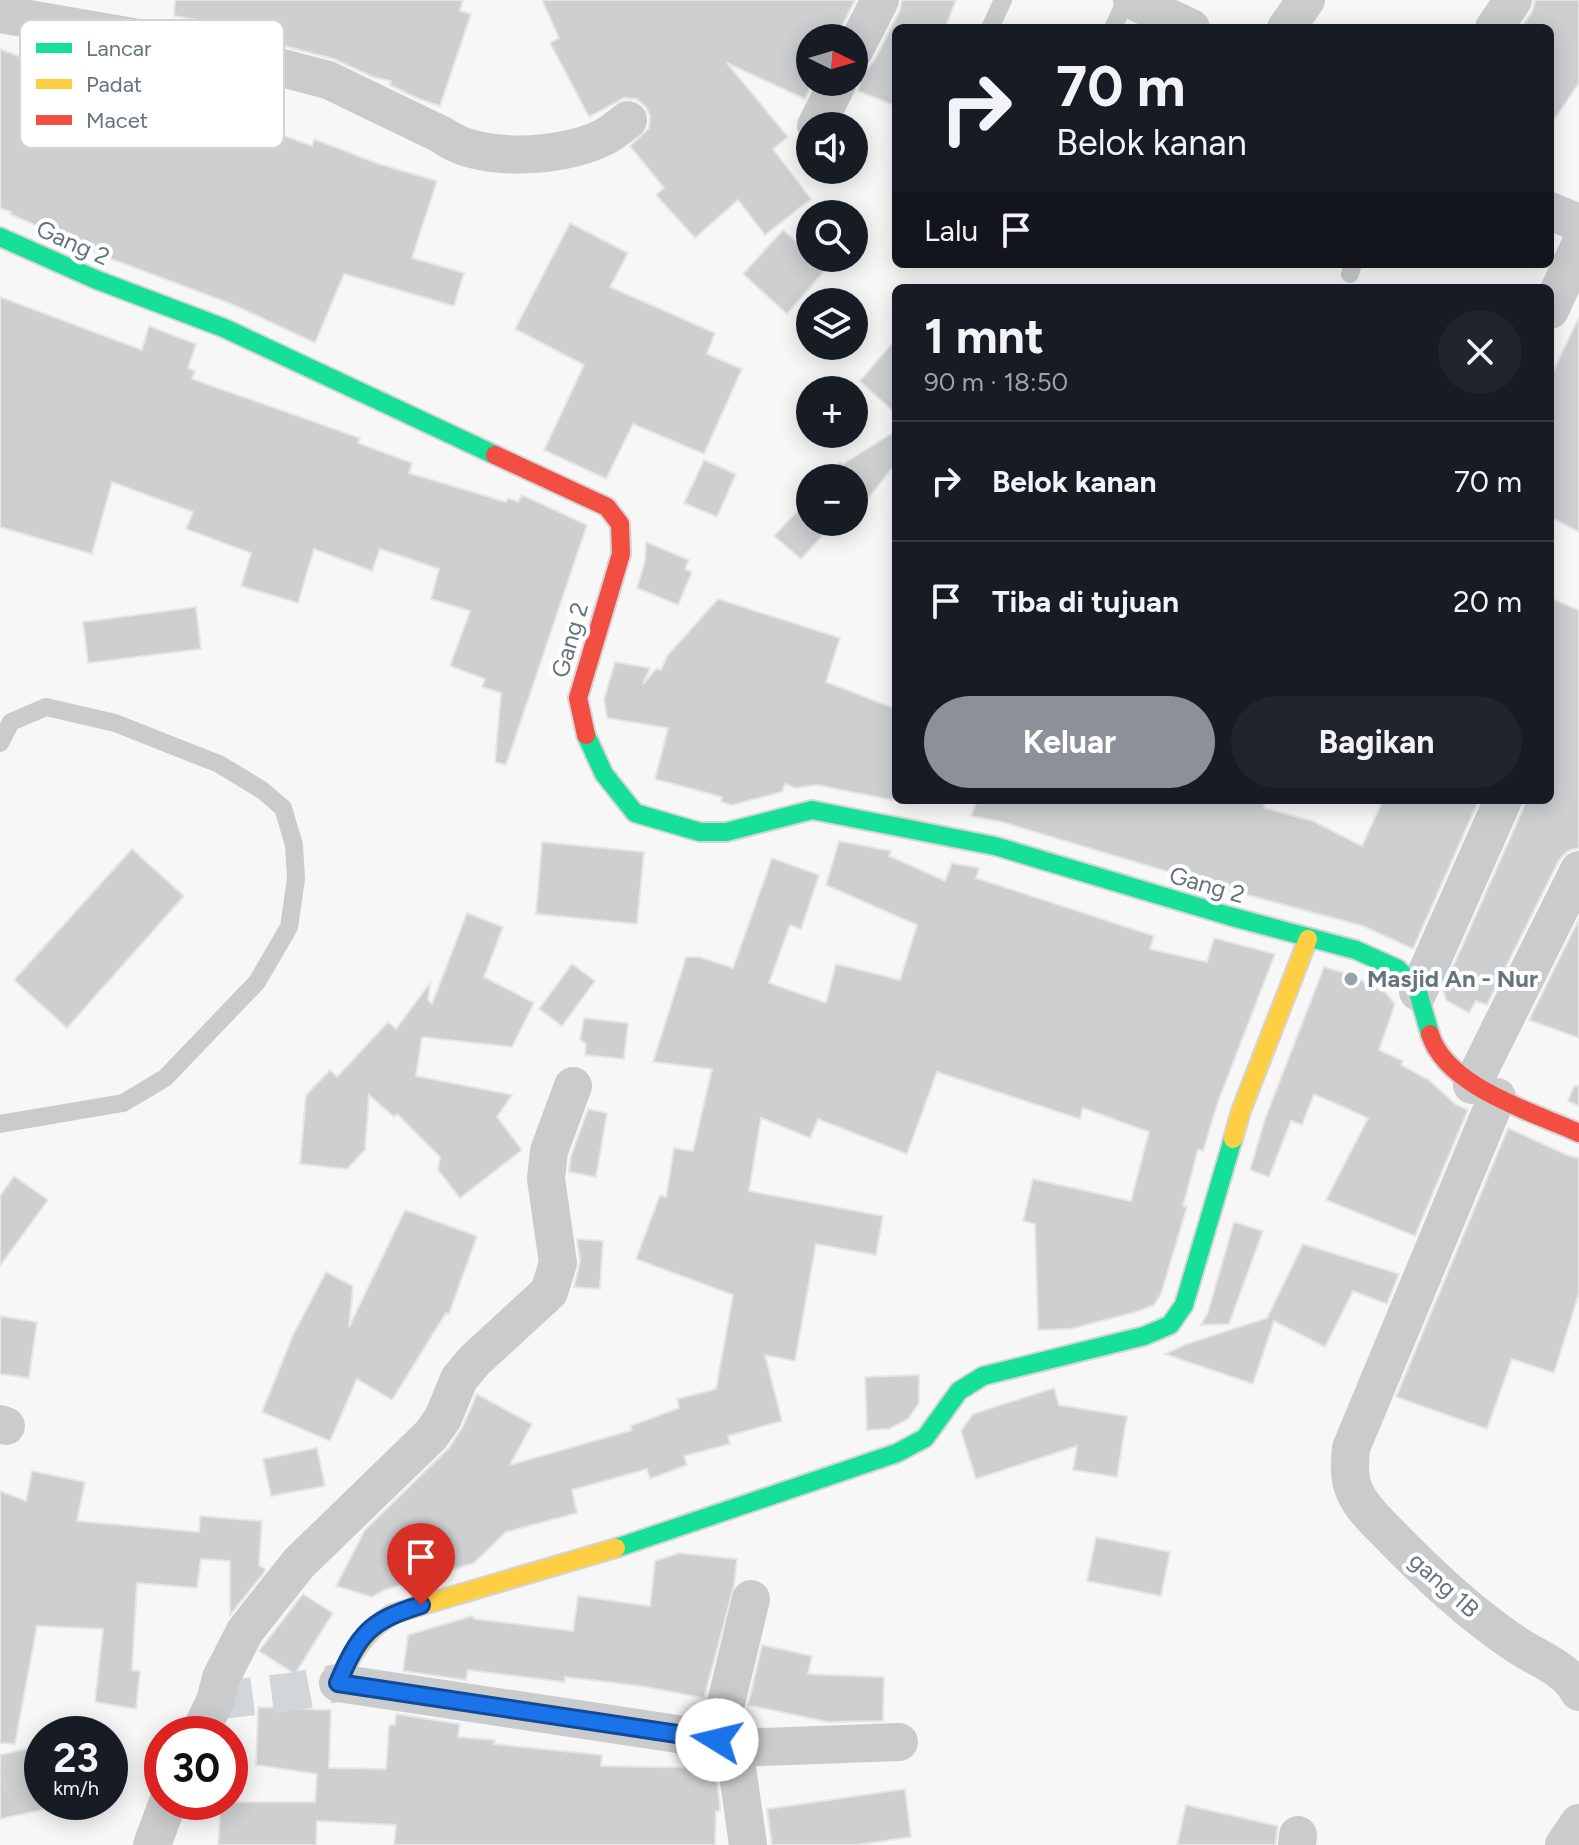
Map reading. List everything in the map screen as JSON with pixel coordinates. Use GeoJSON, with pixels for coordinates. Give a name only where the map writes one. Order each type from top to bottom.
{"type":"FeatureCollection","features":[{"type":"Feature","properties":{"kind":"street"},"geometry":{"type":"LineString","coordinates":[[868,24],[880,0]]}},
{"type":"Feature","properties":{"kind":"street"},"geometry":{"type":"LineString","coordinates":[[1129,0],[1182,24]]}},
{"type":"Feature","properties":{"kind":"street"},"geometry":{"type":"LineString","coordinates":[[1289,24],[1306,0]]}},
{"type":"Feature","properties":{"kind":"street"},"geometry":{"type":"LineString","coordinates":[[1497,24],[1513,0]]}},
{"type":"Feature","properties":{"kind":"street"},"geometry":{"type":"LineString","coordinates":[[0,14],[35,20]]}},
{"type":"Feature","properties":{"kind":"street"},"geometry":{"type":"LineString","coordinates":[[284,68],[328,80],[453,143],[483,153],[541,152],[574,147],[602,138],[628,120]]}},
{"type":"Feature","properties":{"kind":"street"},"geometry":{"type":"LineString","coordinates":[[1554,213],[1579,223]]}},
{"type":"Feature","properties":{"kind":"street","name":"Gang 2"},"geometry":{"type":"LineString","coordinates":[[0,237],[97,280],[224,328],[607,507],[620,524],[621,554],[578,698],[585,733],[604,774],[635,813],[700,832],[726,832],[812,810],[995,846],[1308,939],[1356,950],[1398,969],[1418,992]]}},
{"type":"Feature","properties":{"kind":"street"},"geometry":{"type":"LineString","coordinates":[[1554,301],[1579,247]]}},
{"type":"Feature","properties":{"kind":"street"},"geometry":{"type":"LineString","coordinates":[[1501,804],[1418,992],[1433,1044],[1442,1058],[1484,1091],[1579,1133]]}},
{"type":"Feature","properties":{"kind":"street"},"geometry":{"type":"LineString","coordinates":[[1484,1091],[1579,870]]}},
{"type":"Feature","properties":{"kind":"street"},"geometry":{"type":"LineString","coordinates":[[899,1742],[724,1744],[338,1683],[354,1646],[375,1624],[392,1614],[624,1545],[897,1453],[925,1438],[959,1391],[983,1376],[1144,1336],[1170,1325],[1184,1305],[1241,1111],[1308,939]]}},
{"type":"Feature","properties":{"kind":"street"},"geometry":{"type":"LineString","coordinates":[[208,1716],[221,1678],[245,1631],[299,1563],[431,1435],[443,1418],[459,1379],[475,1360],[549,1292],[558,1263],[546,1179],[549,1151],[573,1086]]}},
{"type":"Feature","properties":{"kind":"street","name":"gang 1B"},"geometry":{"type":"LineString","coordinates":[[1484,1091],[1351,1448],[1350,1469],[1354,1491],[1371,1515],[1464,1607],[1571,1677],[1579,1692]]}},
{"type":"Feature","properties":{"kind":"street"},"geometry":{"type":"LineString","coordinates":[[748,1845],[736,1760],[724,1744],[751,1599]]}},
{"type":"Feature","properties":{"kind":"street"},"geometry":{"type":"LineString","coordinates":[[152,1845],[161,1820]]}},
{"type":"Feature","properties":{"kind":"street"},"geometry":{"type":"LineString","coordinates":[[1564,1845],[1579,1823]]}},
{"type":"Feature","properties":{"kind":"lane"},"geometry":{"type":"LineString","coordinates":[[992,24],[1003,0]]}},
{"type":"Feature","properties":{"kind":"lane"},"geometry":{"type":"LineString","coordinates":[[1115,24],[1129,0]]}},
{"type":"Feature","properties":{"kind":"lane"},"geometry":{"type":"LineString","coordinates":[[0,743],[11,722],[46,707],[115,723],[219,764],[262,790],[283,808],[294,845],[296,879],[289,927],[257,982],[165,1078],[123,1103],[0,1124]]}},
{"type":"Feature","properties":{"kind":"building"},"geometry":{"type":"Polygon","coordinates":[[[175,0],[463,0],[460,11],[471,14],[440,106],[390,85],[391,81],[373,77],[334,59],[284,46],[284,20],[197,20],[174,16],[175,0]]]}},
{"type":"Feature","properties":{"kind":"building"},"geometry":{"type":"Polygon","coordinates":[[[542,0],[855,0],[843,24],[796,24],[796,95],[727,63],[788,137],[773,149],[796,179],[796,184],[800,184],[811,199],[796,200],[796,211],[765,235],[738,200],[695,238],[656,195],[664,188],[630,146],[649,128],[650,116],[646,107],[636,99],[624,98],[589,117],[550,43],[559,38],[542,0]]]}},
{"type":"Feature","properties":{"kind":"building"},"geometry":{"type":"Polygon","coordinates":[[[902,0],[956,0],[947,24],[893,24],[902,0]]]}},
{"type":"Feature","properties":{"kind":"building"},"geometry":{"type":"Polygon","coordinates":[[[1535,0],[1579,0],[1579,83],[1554,120],[1554,24],[1524,24],[1535,0]]]}},
{"type":"Feature","properties":{"kind":"building"},"geometry":{"type":"Polygon","coordinates":[[[892,26],[892,104],[868,95],[868,68],[892,26]]]}},
{"type":"Feature","properties":{"kind":"building"},"geometry":{"type":"Polygon","coordinates":[[[0,49],[20,57],[20,148],[284,148],[284,136],[312,146],[314,139],[379,164],[437,181],[412,258],[464,273],[454,306],[344,274],[315,343],[234,305],[106,257],[0,208],[0,49]]]}},
{"type":"Feature","properties":{"kind":"building"},"geometry":{"type":"Polygon","coordinates":[[[570,223],[628,253],[610,287],[715,333],[707,354],[742,369],[704,454],[633,424],[606,479],[544,450],[584,365],[515,329],[570,223]]]}},
{"type":"Feature","properties":{"kind":"building"},"geometry":{"type":"Polygon","coordinates":[[[783,230],[796,242],[796,272],[823,272],[810,288],[796,288],[796,304],[787,314],[743,274],[783,230]]]}},
{"type":"Feature","properties":{"kind":"building"},"geometry":{"type":"Polygon","coordinates":[[[0,297],[142,350],[149,326],[196,344],[188,368],[195,371],[192,379],[360,438],[358,443],[412,463],[409,473],[506,502],[508,498],[518,502],[522,495],[587,525],[506,765],[495,762],[501,693],[482,687],[485,679],[450,666],[470,611],[431,599],[439,569],[380,549],[372,571],[314,549],[298,603],[241,586],[251,553],[186,529],[193,512],[112,482],[92,554],[0,527],[0,297]]]}},
{"type":"Feature","properties":{"kind":"building"},"geometry":{"type":"Polygon","coordinates":[[[1579,317],[1579,532],[1554,519],[1554,370],[1579,317]]]}},
{"type":"Feature","properties":{"kind":"building"},"geometry":{"type":"Polygon","coordinates":[[[892,344],[892,410],[868,388],[868,376],[864,376],[892,344]]]}},
{"type":"Feature","properties":{"kind":"building"},"geometry":{"type":"Polygon","coordinates":[[[892,433],[892,468],[868,498],[868,464],[843,464],[892,433]]]}},
{"type":"Feature","properties":{"kind":"building"},"geometry":{"type":"Polygon","coordinates":[[[704,460],[736,474],[717,517],[684,503],[704,460]]]}},
{"type":"Feature","properties":{"kind":"building"},"geometry":{"type":"Polygon","coordinates":[[[796,513],[796,536],[822,536],[801,559],[774,536],[796,513]]]}},
{"type":"Feature","properties":{"kind":"building"},"geometry":{"type":"Polygon","coordinates":[[[646,542],[689,560],[685,569],[692,572],[678,605],[637,588],[645,561],[646,542]]]}},
{"type":"Feature","properties":{"kind":"building"},"geometry":{"type":"Polygon","coordinates":[[[718,599],[840,638],[826,682],[892,707],[892,800],[817,785],[796,788],[785,784],[782,792],[732,805],[721,802],[722,797],[655,779],[668,728],[607,718],[604,699],[615,662],[650,668],[643,684],[656,669],[661,670],[667,656],[718,599]]]}},
{"type":"Feature","properties":{"kind":"building"},"geometry":{"type":"Polygon","coordinates":[[[1554,600],[1579,610],[1579,848],[1568,851],[1559,860],[1487,1005],[1476,1001],[1469,1013],[1446,1000],[1443,989],[1524,804],[1554,804],[1554,600]]]}},
{"type":"Feature","properties":{"kind":"building"},"geometry":{"type":"Polygon","coordinates":[[[196,607],[201,649],[88,663],[83,622],[196,607]]]}},
{"type":"Feature","properties":{"kind":"building"},"geometry":{"type":"Polygon","coordinates":[[[976,804],[1265,804],[1264,808],[1313,821],[1362,846],[1381,804],[1477,804],[1413,949],[1363,926],[1236,892],[1002,822],[971,816],[976,804]]]}},
{"type":"Feature","properties":{"kind":"building"},"geometry":{"type":"Polygon","coordinates":[[[839,841],[891,851],[889,856],[945,881],[952,863],[979,868],[976,878],[1154,936],[1150,949],[1207,962],[1214,938],[1275,954],[1218,1102],[1203,1151],[1198,1149],[1183,1206],[1187,1207],[1161,1294],[1154,1305],[1070,1329],[1038,1330],[1035,1224],[1023,1221],[1033,1179],[1131,1201],[1149,1132],[1083,1108],[1080,1119],[937,1072],[907,1154],[818,1119],[810,1138],[761,1118],[749,1191],[883,1216],[876,1255],[816,1244],[795,1361],[765,1355],[782,1421],[728,1436],[730,1444],[684,1456],[687,1465],[650,1479],[647,1469],[572,1490],[577,1513],[506,1532],[474,1563],[385,1590],[372,1597],[336,1586],[365,1530],[449,1448],[477,1394],[532,1424],[510,1465],[632,1430],[630,1426],[679,1408],[677,1399],[716,1389],[733,1295],[636,1259],[660,1195],[666,1197],[674,1148],[693,1151],[712,1069],[653,1062],[686,957],[699,957],[733,968],[772,858],[819,875],[801,929],[790,925],[769,983],[826,1003],[836,964],[900,980],[917,925],[826,885],[839,841]]]}},
{"type":"Feature","properties":{"kind":"building"},"geometry":{"type":"Polygon","coordinates":[[[542,842],[644,852],[637,924],[536,914],[542,842]]]}},
{"type":"Feature","properties":{"kind":"building"},"geometry":{"type":"Polygon","coordinates":[[[132,849],[184,896],[67,1028],[14,980],[132,849]]]}},
{"type":"Feature","properties":{"kind":"building"},"geometry":{"type":"Polygon","coordinates":[[[467,913],[503,927],[484,977],[534,1003],[512,1047],[422,1037],[416,1076],[512,1095],[497,1117],[522,1150],[460,1198],[438,1170],[440,1157],[397,1114],[394,1117],[369,1095],[365,1150],[347,1169],[300,1164],[306,1095],[330,1070],[337,1077],[388,1022],[396,1029],[430,983],[428,1000],[432,1004],[467,913]]]}},
{"type":"Feature","properties":{"kind":"building"},"geometry":{"type":"Polygon","coordinates":[[[1579,919],[1579,1038],[1529,1020],[1579,919]]]}},
{"type":"Feature","properties":{"kind":"building"},"geometry":{"type":"Polygon","coordinates":[[[572,964],[595,981],[562,1026],[539,1009],[572,964]]]}},
{"type":"Feature","properties":{"kind":"building"},"geometry":{"type":"Polygon","coordinates":[[[1324,967],[1348,974],[1386,993],[1395,1004],[1379,1050],[1403,1061],[1401,1065],[1429,1080],[1455,1104],[1468,1110],[1415,1236],[1326,1200],[1368,1118],[1314,1094],[1302,1125],[1291,1121],[1269,1177],[1250,1170],[1265,1119],[1324,967]]]}},
{"type":"Feature","properties":{"kind":"building"},"geometry":{"type":"Polygon","coordinates":[[[584,1018],[628,1023],[624,1059],[585,1055],[586,1044],[580,1039],[584,1018]]]}},
{"type":"Feature","properties":{"kind":"building"},"geometry":{"type":"Polygon","coordinates":[[[1574,1086],[1579,1086],[1579,1106],[1568,1101],[1574,1086]]]}},
{"type":"Feature","properties":{"kind":"building"},"geometry":{"type":"Polygon","coordinates":[[[588,1109],[607,1113],[596,1177],[569,1172],[571,1156],[588,1109]]]}},
{"type":"Feature","properties":{"kind":"building"},"geometry":{"type":"Polygon","coordinates":[[[1508,1128],[1579,1158],[1579,1293],[1554,1373],[1512,1359],[1487,1429],[1396,1397],[1508,1128]]]}},
{"type":"Feature","properties":{"kind":"building"},"geometry":{"type":"Polygon","coordinates":[[[14,1176],[48,1200],[0,1266],[0,1196],[14,1176]]]}},
{"type":"Feature","properties":{"kind":"building"},"geometry":{"type":"Polygon","coordinates":[[[405,1210],[477,1236],[449,1314],[446,1313],[392,1400],[357,1379],[330,1441],[262,1412],[293,1335],[326,1272],[353,1286],[349,1327],[405,1210]]]}},
{"type":"Feature","properties":{"kind":"building"},"geometry":{"type":"Polygon","coordinates":[[[1234,1222],[1263,1231],[1229,1324],[1201,1325],[1208,1312],[1234,1222]]]}},
{"type":"Feature","properties":{"kind":"building"},"geometry":{"type":"Polygon","coordinates":[[[577,1239],[603,1241],[600,1289],[574,1287],[580,1261],[577,1239]]]}},
{"type":"Feature","properties":{"kind":"building"},"geometry":{"type":"Polygon","coordinates":[[[1303,1244],[1399,1274],[1387,1304],[1353,1291],[1325,1347],[1274,1321],[1253,1384],[1165,1354],[1267,1318],[1303,1244]]]}},
{"type":"Feature","properties":{"kind":"building"},"geometry":{"type":"Polygon","coordinates":[[[0,1316],[37,1322],[29,1378],[0,1374],[0,1316]]]}},
{"type":"Feature","properties":{"kind":"building"},"geometry":{"type":"Polygon","coordinates":[[[919,1375],[919,1403],[908,1419],[889,1429],[867,1430],[865,1377],[919,1375]]]}},
{"type":"Feature","properties":{"kind":"building"},"geometry":{"type":"Polygon","coordinates":[[[1054,1388],[1059,1405],[1127,1416],[1117,1477],[1073,1470],[1077,1446],[976,1479],[961,1431],[973,1414],[1054,1388]]]}},
{"type":"Feature","properties":{"kind":"building"},"geometry":{"type":"Polygon","coordinates":[[[317,1448],[325,1486],[271,1496],[263,1459],[317,1448]]]}},
{"type":"Feature","properties":{"kind":"building"},"geometry":{"type":"Polygon","coordinates":[[[32,1471],[85,1482],[77,1521],[199,1532],[200,1516],[262,1521],[259,1565],[266,1570],[230,1615],[230,1561],[201,1559],[197,1588],[137,1583],[132,1670],[140,1671],[136,1709],[95,1702],[103,1629],[37,1626],[15,1744],[0,1743],[0,1491],[26,1501],[32,1471]]]}},
{"type":"Feature","properties":{"kind":"building"},"geometry":{"type":"Polygon","coordinates":[[[1096,1537],[1170,1552],[1161,1596],[1087,1581],[1096,1537]]]}},
{"type":"Feature","properties":{"kind":"building"},"geometry":{"type":"Polygon","coordinates":[[[679,1553],[737,1559],[734,1586],[704,1698],[641,1686],[565,1677],[565,1682],[468,1670],[466,1680],[403,1671],[408,1635],[472,1616],[475,1619],[573,1631],[578,1596],[650,1606],[655,1561],[679,1553]]]}},
{"type":"Feature","properties":{"kind":"building"},"geometry":{"type":"Polygon","coordinates":[[[303,1594],[333,1613],[295,1674],[259,1651],[303,1594]]]}},
{"type":"Feature","properties":{"kind":"building"},"geometry":{"type":"Polygon","coordinates":[[[762,1645],[812,1656],[808,1674],[884,1677],[883,1721],[828,1722],[748,1705],[762,1645]]]}},
{"type":"Feature","properties":{"kind":"building"},"geometry":{"type":"Polygon","coordinates":[[[258,1707],[331,1710],[329,1768],[386,1769],[389,1725],[395,1725],[396,1714],[460,1724],[458,1737],[495,1740],[494,1744],[602,1755],[601,1766],[715,1768],[720,1811],[716,1811],[715,1845],[394,1845],[396,1825],[317,1821],[316,1845],[218,1845],[220,1820],[248,1820],[248,1802],[315,1802],[317,1774],[256,1765],[258,1707]]]}},
{"type":"Feature","properties":{"kind":"building"},"geometry":{"type":"Polygon","coordinates":[[[24,1749],[24,1814],[0,1819],[0,1755],[24,1749]]]}},
{"type":"Feature","properties":{"kind":"building"},"geometry":{"type":"Polygon","coordinates":[[[905,1789],[911,1837],[857,1845],[772,1845],[767,1809],[905,1789]]]}},
{"type":"Feature","properties":{"kind":"building"},"geometry":{"type":"Polygon","coordinates":[[[1186,1805],[1278,1826],[1275,1845],[1177,1845],[1186,1805]]]}},
{"type":"Feature","properties":{"kind":"tunnel"},"geometry":{"type":"LineString","coordinates":[[215,1701],[338,1683]]}},
{"type":"Feature","properties":{"kind":"traffic: fast"},"geometry":{"type":"LineString","coordinates":[[0,237],[97,280],[224,328],[495,455]]}},
{"type":"Feature","properties":{"kind":"traffic: fast"},"geometry":{"type":"LineString","coordinates":[[586,735],[604,774],[635,813],[700,832],[726,832],[812,810],[995,846],[1229,916],[1356,950],[1398,969],[1405,976],[1418,992],[1430,1034]]}},
{"type":"Feature","properties":{"kind":"traffic: fast"},"geometry":{"type":"LineString","coordinates":[[616,1548],[897,1453],[925,1438],[959,1391],[983,1376],[1144,1336],[1170,1325],[1184,1305],[1233,1139]]}},
{"type":"Feature","properties":{"kind":"traffic: slow"},"geometry":{"type":"LineString","coordinates":[[1233,1139],[1308,939]]}},
{"type":"Feature","properties":{"kind":"traffic: slow"},"geometry":{"type":"LineString","coordinates":[[338,1683],[360,1644],[392,1614],[616,1548]]}},
{"type":"Feature","properties":{"kind":"traffic: jam"},"geometry":{"type":"LineString","coordinates":[[495,455],[607,507],[620,524],[621,554],[578,698],[586,735]]}},
{"type":"Feature","properties":{"kind":"traffic: jam"},"geometry":{"type":"LineString","coordinates":[[1430,1034],[1439,1053],[1472,1083],[1493,1096],[1579,1133]]}},
{"type":"Feature","properties":{"kind":"place","name":"Masjid An - Nur"},"geometry":{"type":"Point","coordinates":[1351,979]}},
{"type":"Feature","properties":{"kind":"route"},"geometry":{"type":"LineString","coordinates":[[421,1605],[392,1614],[375,1624],[354,1646],[338,1683],[717,1740]]}}]}
